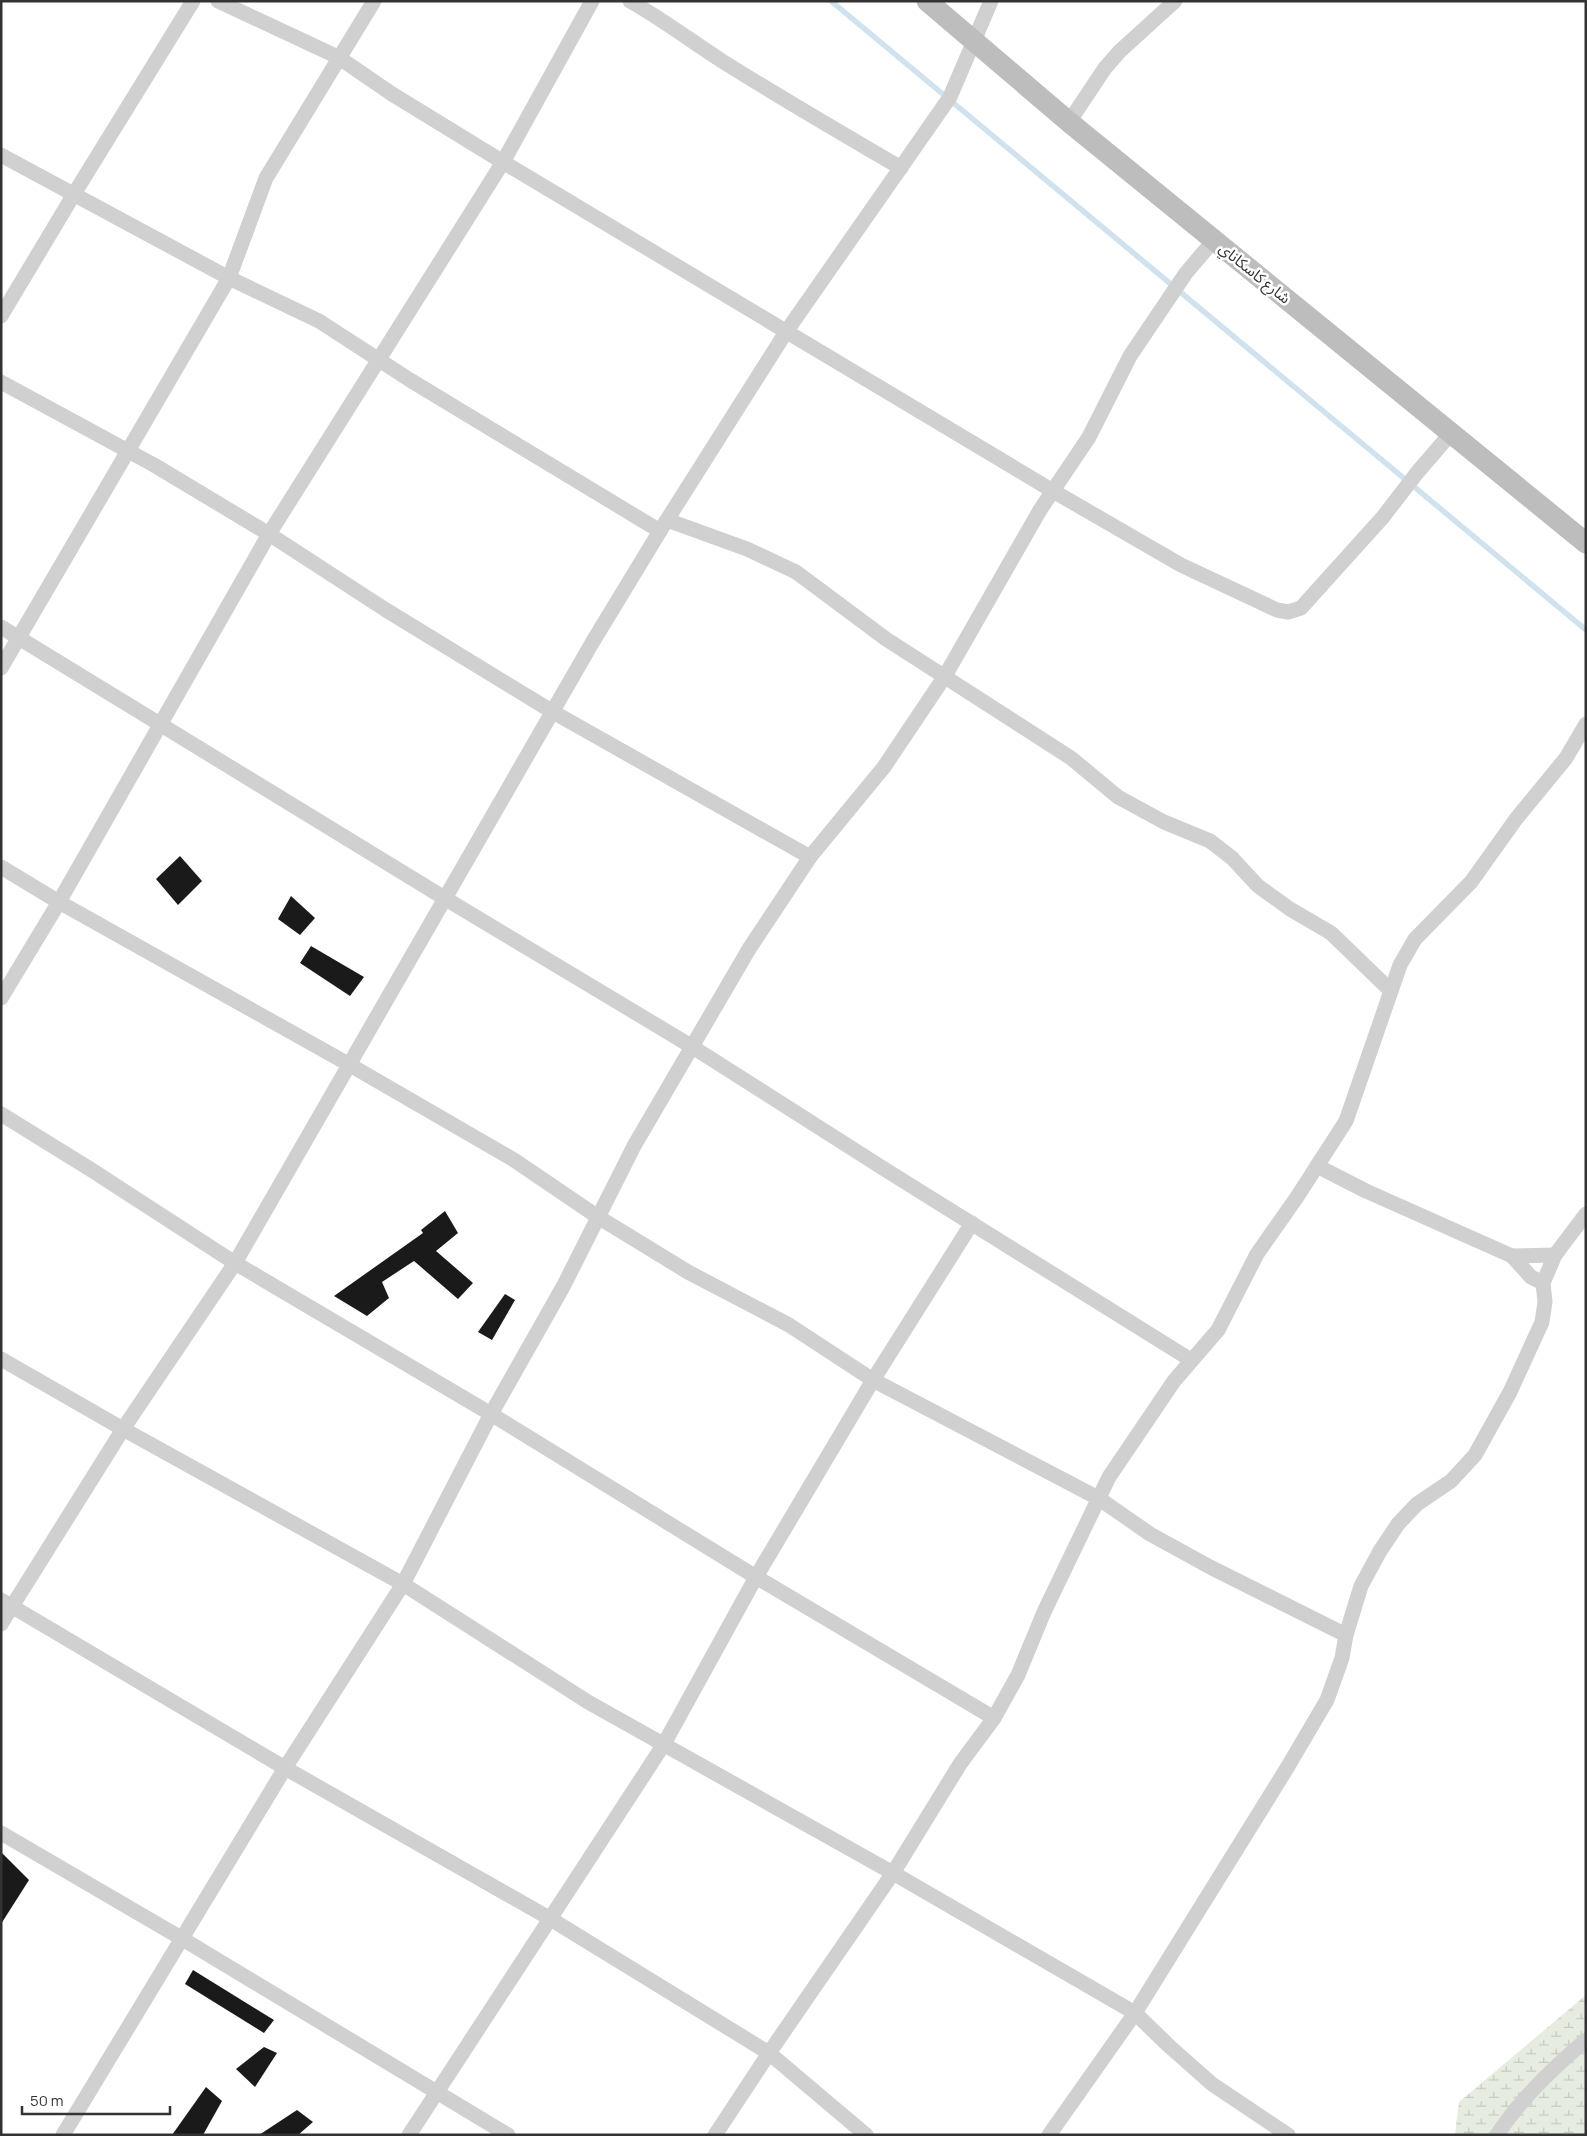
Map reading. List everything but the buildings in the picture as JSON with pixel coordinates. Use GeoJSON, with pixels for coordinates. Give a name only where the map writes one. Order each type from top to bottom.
{"type":"FeatureCollection","features":[{"type":"Feature","properties":{"kind":"street"},"geometry":{"type":"LineString","coordinates":[[1,316],[193,1]]}},
{"type":"Feature","properties":{"kind":"street"},"geometry":{"type":"LineString","coordinates":[[218,1],[338,57],[392,94],[503,162],[1053,491],[1181,565],[1278,610],[1288,612],[1301,608],[1336,572],[1384,517],[1416,474],[1452,432]]}},
{"type":"Feature","properties":{"kind":"street"},"geometry":{"type":"LineString","coordinates":[[1,668],[229,278],[266,178],[338,57],[374,1]]}},
{"type":"Feature","properties":{"kind":"street"},"geometry":{"type":"LineString","coordinates":[[1,998],[59,902],[269,534],[503,162],[592,1]]}},
{"type":"Feature","properties":{"kind":"street"},"geometry":{"type":"LineString","coordinates":[[630,1],[682,32],[719,59],[901,168]]}},
{"type":"Feature","properties":{"kind":"street","name":"شارع كاسكاناي"},"geometry":{"type":"LineString","coordinates":[[927,1],[1069,122],[1586,543]]}},
{"type":"Feature","properties":{"kind":"street"},"geometry":{"type":"LineString","coordinates":[[1,1624],[7,1603],[236,1263],[553,712],[663,526],[786,332],[950,97],[991,1]]}},
{"type":"Feature","properties":{"kind":"street"},"geometry":{"type":"LineString","coordinates":[[1069,122],[1105,68],[1120,51],[1175,1]]}},
{"type":"Feature","properties":{"kind":"street"},"geometry":{"type":"LineString","coordinates":[[1,155],[229,278],[319,321],[410,380],[663,526],[747,549],[796,572],[886,640],[1071,758],[1118,797],[1164,822],[1210,841],[1232,858],[1258,886],[1290,909],[1331,933],[1391,991]]}},
{"type":"Feature","properties":{"kind":"street"},"geometry":{"type":"LineString","coordinates":[[63,2135],[284,1768],[403,1584],[491,1414],[564,1285],[634,1146],[749,948],[810,857],[884,767],[945,676],[1040,510],[1089,436],[1130,356],[1186,273],[1214,240]]}},
{"type":"Feature","properties":{"kind":"street"},"geometry":{"type":"LineString","coordinates":[[1,382],[127,450],[269,534],[386,610],[553,712],[810,857]]}},
{"type":"Feature","properties":{"kind":"street"},"geometry":{"type":"LineString","coordinates":[[1,627],[446,899],[691,1046],[1191,1360]]}},
{"type":"Feature","properties":{"kind":"street"},"geometry":{"type":"LineString","coordinates":[[715,2135],[768,2053],[893,1873],[960,1764],[994,1718],[1018,1675],[1044,1612],[1109,1477],[1174,1381],[1218,1330],[1257,1254],[1346,1121],[1400,965],[1415,939],[1471,882],[1516,819],[1566,758],[1586,724]]}},
{"type":"Feature","properties":{"kind":"street"},"geometry":{"type":"LineString","coordinates":[[1,867],[59,902],[350,1065],[514,1160],[598,1217],[688,1272],[789,1325],[873,1380],[1098,1498],[1150,1534],[1210,1568],[1346,1635]]}},
{"type":"Feature","properties":{"kind":"street"},"geometry":{"type":"LineString","coordinates":[[1,1114],[236,1263],[491,1414],[756,1577],[994,1718]]}},
{"type":"Feature","properties":{"kind":"street"},"geometry":{"type":"LineString","coordinates":[[1317,1166],[1512,1256],[1531,1277],[1543,1283]]}},
{"type":"Feature","properties":{"kind":"street"},"geometry":{"type":"LineString","coordinates":[[1048,2135],[1135,2012],[1287,1768],[1327,1700],[1342,1658],[1346,1635],[1361,1586],[1380,1551],[1398,1524],[1417,1504],[1451,1481],[1480,1447],[1510,1392],[1542,1322],[1545,1302],[1543,1283],[1555,1255],[1583,1219]]}},
{"type":"Feature","properties":{"kind":"street"},"geometry":{"type":"LineString","coordinates":[[409,2135],[664,1744],[756,1577],[873,1380],[972,1223]]}},
{"type":"Feature","properties":{"kind":"street"},"geometry":{"type":"LineString","coordinates":[[1512,1256],[1555,1255]]}},
{"type":"Feature","properties":{"kind":"street"},"geometry":{"type":"LineString","coordinates":[[1,1359],[403,1584],[588,1702],[893,1873],[1135,2012],[1169,2046],[1212,2084],[1288,2135]]}},
{"type":"Feature","properties":{"kind":"street"},"geometry":{"type":"LineString","coordinates":[[7,1603],[284,1768],[549,1918],[768,2053],[866,2135]]}},
{"type":"Feature","properties":{"kind":"street"},"geometry":{"type":"LineString","coordinates":[[1,1833],[181,1938],[508,2135]]}},
{"type":"Feature","properties":{"kind":"street"},"geometry":{"type":"LineString","coordinates":[[1497,2135],[1505,2122],[1558,2064],[1586,2040]]}},
{"type":"Feature","properties":{"kind":"green space"},"geometry":{"type":"Polygon","coordinates":[[[1586,1995],[1586,2135],[1455,2135],[1459,2102],[1586,1995]]]}},
{"type":"Feature","properties":{"kind":"waterway"},"geometry":{"type":"LineString","coordinates":[[831,1],[1586,630]]}}]}
